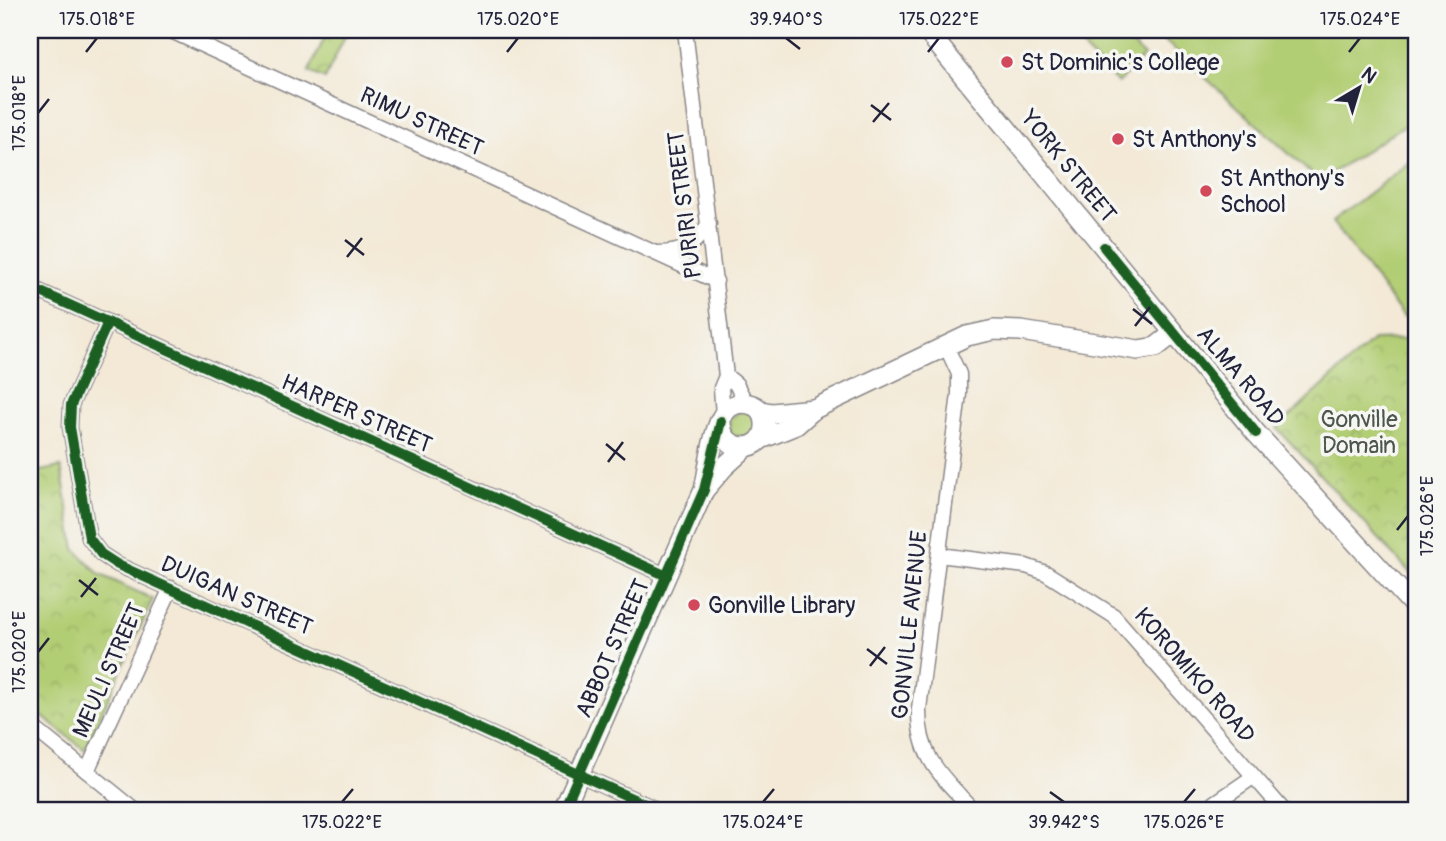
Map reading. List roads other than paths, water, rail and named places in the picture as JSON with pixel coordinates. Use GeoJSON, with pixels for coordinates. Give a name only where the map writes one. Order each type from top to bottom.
{"type":"FeatureCollection","features":[{"type":"Feature","properties":{"kind":"street","name":"RIMU STREET"},"geometry":{"type":"LineString","coordinates":[[169,30],[716,281]]}},
{"type":"Feature","properties":{"kind":"street","name":"PURIRI STREET"},"geometry":{"type":"LineString","coordinates":[[685,30],[726,376],[721,388],[722,418]]}},
{"type":"Feature","properties":{"kind":"street","name":"YORK STREET"},"geometry":{"type":"LineString","coordinates":[[926,30],[1174,333]]}},
{"type":"Feature","properties":{"kind":"street"},"geometry":{"type":"LineString","coordinates":[[656,253],[681,251],[691,246],[709,224]]}},
{"type":"Feature","properties":{"kind":"street","name":"HARPER STREET"},"geometry":{"type":"LineString","coordinates":[[30,287],[667,576]]}},
{"type":"Feature","properties":{"kind":"street","name":"DUIGAN STREET"},"geometry":{"type":"LineString","coordinates":[[108,323],[71,405],[70,427],[85,527],[94,547],[101,554],[118,565],[656,811]]}},
{"type":"Feature","properties":{"kind":"street","name":"ALMA ROAD"},"geometry":{"type":"LineString","coordinates":[[754,443],[796,425],[814,410],[946,346],[980,333],[1007,330],[1138,351],[1163,343],[1174,333],[1256,433],[1416,608]]}},
{"type":"Feature","properties":{"kind":"street","name":"GONVILLE AVENUE"},"geometry":{"type":"LineString","coordinates":[[946,346],[957,366],[959,380],[918,726],[927,756],[974,811]]}},
{"type":"Feature","properties":{"kind":"street"},"geometry":{"type":"LineString","coordinates":[[726,376],[736,384],[754,407],[766,425],[754,443],[733,445],[721,429],[722,418],[733,405],[754,407]]}},
{"type":"Feature","properties":{"kind":"street","name":"ALMA ROAD"},"geometry":{"type":"LineString","coordinates":[[754,407],[772,413],[814,410]]}},
{"type":"Feature","properties":{"kind":"street","name":"ABBOT STREET"},"geometry":{"type":"LineString","coordinates":[[563,811],[704,490],[722,418]]}},
{"type":"Feature","properties":{"kind":"street","name":"ABBOT STREET"},"geometry":{"type":"LineString","coordinates":[[704,490],[724,467],[754,443]]}},
{"type":"Feature","properties":{"kind":"street","name":"KOROMIKO ROAD"},"geometry":{"type":"LineString","coordinates":[[939,555],[1026,566],[1046,573],[1114,616],[1284,811]]}},
{"type":"Feature","properties":{"kind":"street","name":"MEULI STREET"},"geometry":{"type":"LineString","coordinates":[[88,771],[171,588]]}},
{"type":"Feature","properties":{"kind":"street"},"geometry":{"type":"LineString","coordinates":[[30,725],[136,811]]}},
{"type":"Feature","properties":{"kind":"street"},"geometry":{"type":"LineString","coordinates":[[1203,811],[1253,777]]}},
{"type":"Feature","properties":{"kind":"place","name":"St Dominic's College"},"geometry":{"type":"Point","coordinates":[1007,62]}},
{"type":"Feature","properties":{"kind":"place","name":"St Anthony's"},"geometry":{"type":"Point","coordinates":[1118,139]}},
{"type":"Feature","properties":{"kind":"place","name":"St Anthony's School"},"geometry":{"type":"Point","coordinates":[1206,191]}},
{"type":"Feature","properties":{"kind":"place","name":"Gonville Library"},"geometry":{"type":"Point","coordinates":[694,605]}},
{"type":"Feature","properties":{"kind":"park label","name":"Gonville Domain"},"geometry":{"type":"Point","coordinates":[1359,432]}}]}
